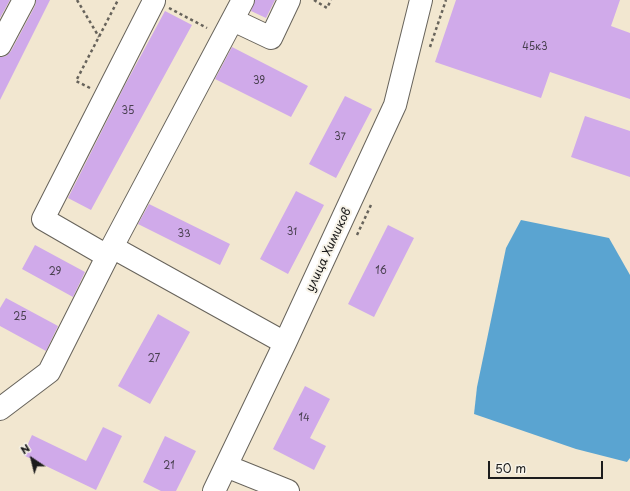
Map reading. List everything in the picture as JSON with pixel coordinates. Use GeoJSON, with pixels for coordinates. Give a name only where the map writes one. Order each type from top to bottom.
{"type":"FeatureCollection","features":[{"type":"Feature","properties":{"kind":"street"},"geometry":{"type":"LineString","coordinates":[[0,45],[24,0]]}},
{"type":"Feature","properties":{"kind":"street"},"geometry":{"type":"LineString","coordinates":[[0,409],[49,372],[109,252],[243,0]]}},
{"type":"Feature","properties":{"kind":"street"},"geometry":{"type":"LineString","coordinates":[[228,28],[271,38],[289,0]]}},
{"type":"Feature","properties":{"kind":"street","name":"улица Химиков"},"geometry":{"type":"LineString","coordinates":[[214,491],[286,343],[395,105],[421,0]]}},
{"type":"Feature","properties":{"kind":"street"},"geometry":{"type":"LineString","coordinates":[[154,1],[43,219],[286,343]]}},
{"type":"Feature","properties":{"kind":"street"},"geometry":{"type":"LineString","coordinates":[[226,466],[288,491]]}},
{"type":"Feature","properties":{"kind":"path"},"geometry":{"type":"LineString","coordinates":[[78,0],[99,36]]}},
{"type":"Feature","properties":{"kind":"path"},"geometry":{"type":"LineString","coordinates":[[106,96],[76,80],[118,0]]}},
{"type":"Feature","properties":{"kind":"path"},"geometry":{"type":"LineString","coordinates":[[314,0],[327,8],[331,0]]}},
{"type":"Feature","properties":{"kind":"path"},"geometry":{"type":"LineString","coordinates":[[154,1],[228,28]]}},
{"type":"Feature","properties":{"kind":"water"},"geometry":{"type":"Polygon","coordinates":[[[521,220],[609,238],[630,275],[630,458],[627,462],[576,449],[474,414],[477,387],[506,248],[521,220]]]}},
{"type":"Feature","properties":{"kind":"building"},"geometry":{"type":"Polygon","coordinates":[[[0,0],[10,0],[0,18],[0,0]]]}},
{"type":"Feature","properties":{"kind":"building"},"geometry":{"type":"Polygon","coordinates":[[[36,0],[50,0],[0,100],[0,57],[6,56],[11,51],[35,6],[36,0]]]}},
{"type":"Feature","properties":{"kind":"building"},"geometry":{"type":"Polygon","coordinates":[[[255,0],[275,0],[266,18],[251,11],[255,0]]]}},
{"type":"Feature","properties":{"kind":"building"},"geometry":{"type":"Polygon","coordinates":[[[456,0],[620,0],[611,26],[630,33],[630,99],[550,72],[541,98],[435,62],[456,0]]]}},
{"type":"Feature","properties":{"kind":"building"},"geometry":{"type":"Polygon","coordinates":[[[165,11],[192,25],[91,210],[68,198],[125,85],[165,11]]]}},
{"type":"Feature","properties":{"kind":"building"},"geometry":{"type":"Polygon","coordinates":[[[232,47],[308,86],[291,117],[215,79],[232,47]]]}},
{"type":"Feature","properties":{"kind":"building"},"geometry":{"type":"Polygon","coordinates":[[[345,96],[372,109],[336,178],[309,164],[345,96]]]}},
{"type":"Feature","properties":{"kind":"building"},"geometry":{"type":"Polygon","coordinates":[[[585,116],[630,131],[630,177],[571,157],[585,116]]]}},
{"type":"Feature","properties":{"kind":"building"},"geometry":{"type":"Polygon","coordinates":[[[296,191],[324,205],[288,274],[260,259],[296,191]]]}},
{"type":"Feature","properties":{"kind":"building"},"geometry":{"type":"Polygon","coordinates":[[[149,204],[230,244],[220,265],[138,224],[149,204]]]}},
{"type":"Feature","properties":{"kind":"building"},"geometry":{"type":"Polygon","coordinates":[[[388,225],[414,238],[374,317],[348,304],[388,225]]]}},
{"type":"Feature","properties":{"kind":"building"},"geometry":{"type":"Polygon","coordinates":[[[35,245],[85,272],[73,297],[22,269],[35,245]]]}},
{"type":"Feature","properties":{"kind":"building"},"geometry":{"type":"Polygon","coordinates":[[[6,298],[58,326],[46,351],[0,326],[0,308],[6,298]]]}},
{"type":"Feature","properties":{"kind":"building"},"geometry":{"type":"Polygon","coordinates":[[[158,314],[190,332],[150,404],[118,386],[158,314]]]}},
{"type":"Feature","properties":{"kind":"building"},"geometry":{"type":"Polygon","coordinates":[[[305,386],[330,399],[310,438],[326,446],[314,470],[273,449],[305,386]]]}},
{"type":"Feature","properties":{"kind":"building"},"geometry":{"type":"Polygon","coordinates":[[[103,427],[122,436],[96,490],[23,455],[32,435],[86,461],[103,427]]]}},
{"type":"Feature","properties":{"kind":"building"},"geometry":{"type":"Polygon","coordinates":[[[165,436],[196,451],[176,491],[161,491],[143,482],[165,436]]]}}]}
